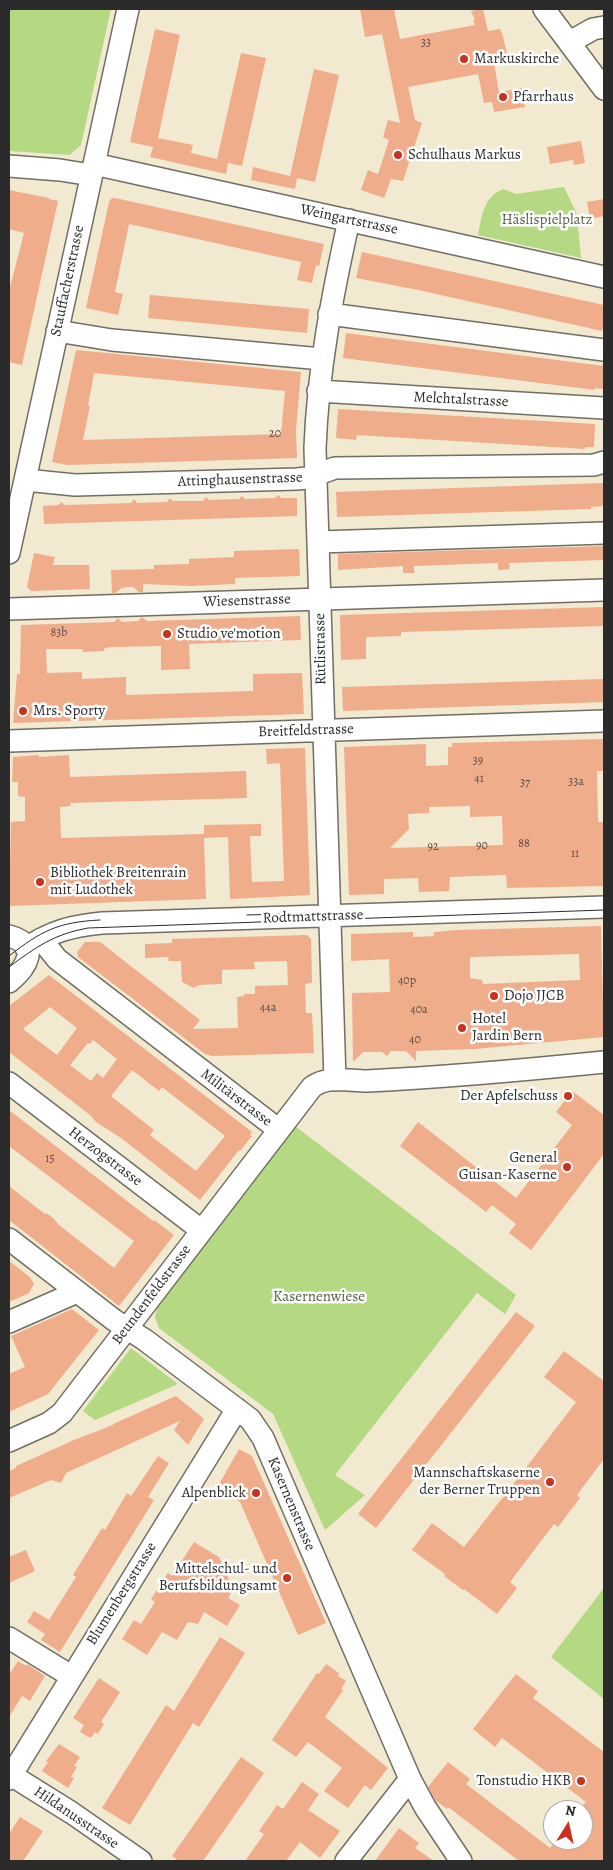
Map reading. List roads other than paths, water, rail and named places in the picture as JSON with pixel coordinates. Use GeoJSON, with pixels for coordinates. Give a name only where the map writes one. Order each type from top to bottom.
{"type":"FeatureCollection","features":[{"type":"Feature","properties":{"kind":"street","name":"Stauffacherstrasse"},"geometry":{"type":"LineString","coordinates":[[9,553],[128,9]]}},
{"type":"Feature","properties":{"kind":"street"},"geometry":{"type":"LineString","coordinates":[[544,9],[604,89]]}},
{"type":"Feature","properties":{"kind":"street"},"geometry":{"type":"LineString","coordinates":[[570,42],[593,29],[604,27]]}},
{"type":"Feature","properties":{"kind":"street","name":"Weingartstrasse"},"geometry":{"type":"LineString","coordinates":[[9,166],[92,169],[349,220],[604,277]]}},
{"type":"Feature","properties":{"kind":"street","name":"Rütlistrasse"},"geometry":{"type":"LineString","coordinates":[[335,1080],[315,448],[322,359],[329,314],[349,220]]}},
{"type":"Feature","properties":{"kind":"street"},"geometry":{"type":"LineString","coordinates":[[329,314],[604,350]]}},
{"type":"Feature","properties":{"kind":"street"},"geometry":{"type":"LineString","coordinates":[[57,331],[112,340],[322,359]]}},
{"type":"Feature","properties":{"kind":"street","name":"Melchtalstrasse"},"geometry":{"type":"LineString","coordinates":[[318,391],[604,408]]}},
{"type":"Feature","properties":{"kind":"street","name":"Attinghausenstrasse"},"geometry":{"type":"LineString","coordinates":[[25,480],[75,485],[297,479],[335,468],[594,465],[604,462]]}},
{"type":"Feature","properties":{"kind":"street"},"geometry":{"type":"LineString","coordinates":[[318,542],[604,533]]}},
{"type":"Feature","properties":{"kind":"street","name":"Wiesenstrasse"},"geometry":{"type":"LineString","coordinates":[[9,609],[604,590]]}},
{"type":"Feature","properties":{"kind":"street","name":"Breitfeldstrasse"},"geometry":{"type":"LineString","coordinates":[[9,742],[604,721]]}},
{"type":"Feature","properties":{"kind":"street","name":"Rodtmattstrasse"},"geometry":{"type":"LineString","coordinates":[[25,941],[69,927],[102,923],[604,907]]}},
{"type":"Feature","properties":{"kind":"street"},"geometry":{"type":"LineString","coordinates":[[9,982],[22,970],[27,962],[28,956],[25,941]]}},
{"type":"Feature","properties":{"kind":"street","name":"Militärstrasse"},"geometry":{"type":"LineString","coordinates":[[25,941],[57,959],[278,1130],[312,1087],[318,1082],[326,1080],[362,1081],[479,1075],[604,1062]]}},
{"type":"Feature","properties":{"kind":"street","name":"Herzogstrasse"},"geometry":{"type":"LineString","coordinates":[[9,1083],[201,1230]]}},
{"type":"Feature","properties":{"kind":"street","name":"Beundenfeldstrasse"},"geometry":{"type":"LineString","coordinates":[[9,1441],[55,1419],[278,1130]]}},
{"type":"Feature","properties":{"kind":"street","name":"Kasernenstrasse"},"geometry":{"type":"LineString","coordinates":[[9,1239],[77,1292],[253,1422],[263,1438],[410,1779],[424,1807],[461,1861]]}},
{"type":"Feature","properties":{"kind":"street"},"geometry":{"type":"LineString","coordinates":[[9,1322],[77,1292]]}},
{"type":"Feature","properties":{"kind":"street","name":"Blumenbergstrasse"},"geometry":{"type":"LineString","coordinates":[[10,1777],[236,1409]]}},
{"type":"Feature","properties":{"kind":"street"},"geometry":{"type":"LineString","coordinates":[[9,1638],[71,1676]]}},
{"type":"Feature","properties":{"kind":"street","name":"Hildanusstrasse"},"geometry":{"type":"LineString","coordinates":[[10,1777],[72,1813],[141,1861]]}},
{"type":"Feature","properties":{"kind":"street"},"geometry":{"type":"LineString","coordinates":[[346,1861],[410,1779]]}},
{"type":"Feature","properties":{"kind":"tram line"},"geometry":{"type":"LineString","coordinates":[[9,967],[46,942],[65,934],[88,928],[604,910]]}},
{"type":"Feature","properties":{"kind":"tram line"},"geometry":{"type":"LineString","coordinates":[[247,915],[354,912]]}},
{"type":"Feature","properties":{"kind":"tram line"},"geometry":{"type":"LineString","coordinates":[[9,956],[31,940],[51,929],[73,923],[100,920]]}},
{"type":"Feature","properties":{"kind":"place","name":"Markuskirche"},"geometry":{"type":"Point","coordinates":[464,59]}},
{"type":"Feature","properties":{"kind":"place","name":"Pfarrhaus"},"geometry":{"type":"Point","coordinates":[503,97]}},
{"type":"Feature","properties":{"kind":"place","name":"Schulhaus Markus"},"geometry":{"type":"Point","coordinates":[398,155]}},
{"type":"Feature","properties":{"kind":"place","name":"Studio ve'motion"},"geometry":{"type":"Point","coordinates":[167,634]}},
{"type":"Feature","properties":{"kind":"place","name":"Mrs. Sporty"},"geometry":{"type":"Point","coordinates":[23,711]}},
{"type":"Feature","properties":{"kind":"place","name":"Bibliothek Breitenrain mit Ludothek"},"geometry":{"type":"Point","coordinates":[40,882]}},
{"type":"Feature","properties":{"kind":"place","name":"Dojo JJCB"},"geometry":{"type":"Point","coordinates":[494,996]}},
{"type":"Feature","properties":{"kind":"place","name":"Hotel Jardin Bern"},"geometry":{"type":"Point","coordinates":[462,1028]}},
{"type":"Feature","properties":{"kind":"place","name":"Der Apfelschuss"},"geometry":{"type":"Point","coordinates":[568,1096]}},
{"type":"Feature","properties":{"kind":"place","name":"General Guisan-Kaserne"},"geometry":{"type":"Point","coordinates":[567,1167]}},
{"type":"Feature","properties":{"kind":"place","name":"Mannschaftskaserne der Berner Truppen"},"geometry":{"type":"Point","coordinates":[550,1482]}},
{"type":"Feature","properties":{"kind":"place","name":"Alpenblick"},"geometry":{"type":"Point","coordinates":[256,1493]}},
{"type":"Feature","properties":{"kind":"place","name":"Mittelschul- und Berufsbildungsamt"},"geometry":{"type":"Point","coordinates":[287,1578]}},
{"type":"Feature","properties":{"kind":"place","name":"Tonstudio HKB"},"geometry":{"type":"Point","coordinates":[581,1781]}},
{"type":"Feature","properties":{"kind":"park label","name":"Häslispielplatz"},"geometry":{"type":"Point","coordinates":[547,220]}},
{"type":"Feature","properties":{"kind":"park label","name":"Kasernenwiese"},"geometry":{"type":"Point","coordinates":[319,1297]}}]}
